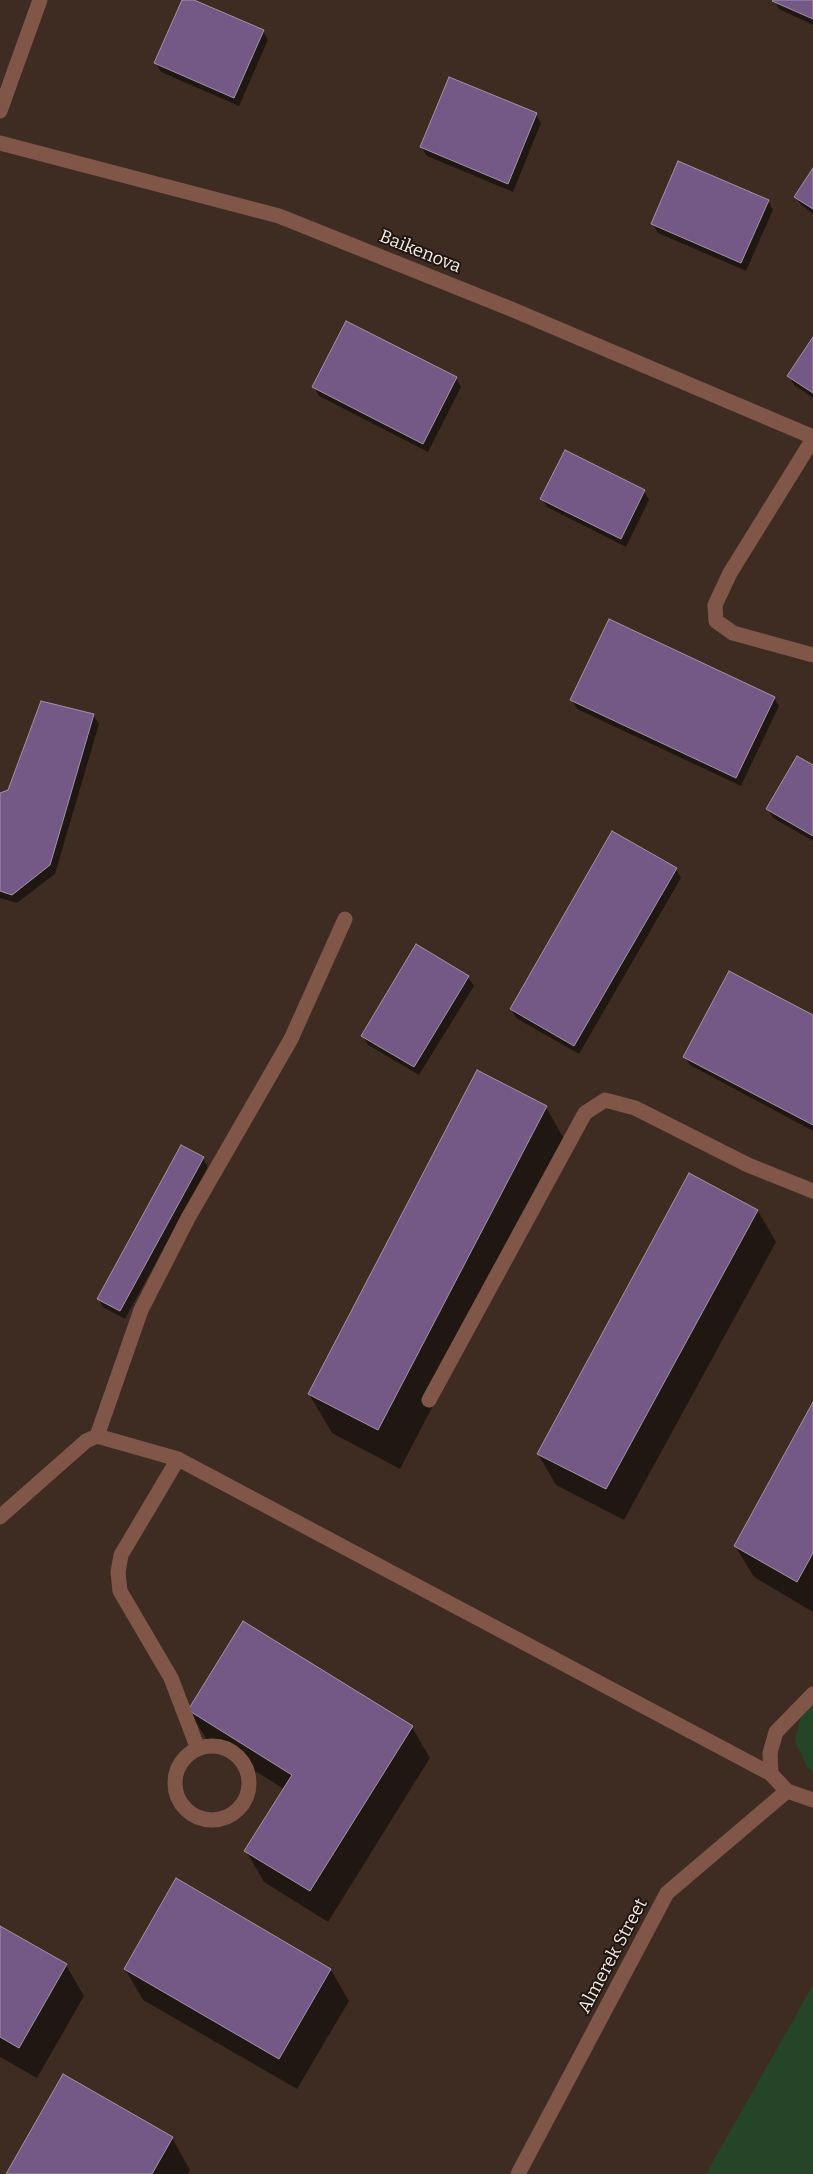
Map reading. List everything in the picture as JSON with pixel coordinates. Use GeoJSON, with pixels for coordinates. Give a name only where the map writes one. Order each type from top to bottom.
{"type":"FeatureCollection","features":[{"type":"Feature","properties":{"kind":"street"},"geometry":{"type":"LineString","coordinates":[[0,111],[40,0]]}},
{"type":"Feature","properties":{"kind":"street","name":"Baikenova"},"geometry":{"type":"LineString","coordinates":[[0,143],[279,216],[511,309],[813,438]]}},
{"type":"Feature","properties":{"kind":"street"},"geometry":{"type":"LineString","coordinates":[[813,438],[730,573],[715,605],[716,621],[733,632],[813,655]]}},
{"type":"Feature","properties":{"kind":"street"},"geometry":{"type":"LineString","coordinates":[[0,1517],[86,1442],[97,1436],[141,1310],[188,1218],[291,1039],[344,919]]}},
{"type":"Feature","properties":{"kind":"street"},"geometry":{"type":"LineString","coordinates":[[429,1400],[585,1113],[605,1100],[635,1108],[748,1165],[813,1191]]}},
{"type":"Feature","properties":{"kind":"street"},"geometry":{"type":"LineString","coordinates":[[97,1436],[178,1459],[772,1774],[787,1791],[813,1800]]}},
{"type":"Feature","properties":{"kind":"street"},"geometry":{"type":"LineString","coordinates":[[178,1459],[121,1555],[118,1572],[120,1591],[171,1678],[198,1749]]}},
{"type":"Feature","properties":{"kind":"street"},"geometry":{"type":"LineString","coordinates":[[772,1774],[770,1753],[776,1732],[813,1694]]}},
{"type":"Feature","properties":{"kind":"street"},"geometry":{"type":"LineString","coordinates":[[215,1746],[233,1751],[245,1764],[250,1781],[246,1799],[235,1812],[218,1819],[201,1818],[186,1809],[177,1794],[176,1776],[184,1760],[198,1749],[215,1746]]}},
{"type":"Feature","properties":{"kind":"street","name":"Almerek Street"},"geometry":{"type":"LineString","coordinates":[[518,2174],[667,1893],[787,1791]]}},
{"type":"Feature","properties":{"kind":"green space"},"geometry":{"type":"Polygon","coordinates":[[[813,1701],[813,1772],[807,1767],[795,1741],[802,1712],[813,1701]]]}},
{"type":"Feature","properties":{"kind":"green space"},"geometry":{"type":"Polygon","coordinates":[[[813,1985],[813,2174],[706,2174],[813,1985]]]}},
{"type":"Feature","properties":{"kind":"building"},"geometry":{"type":"Polygon","coordinates":[[[182,0],[194,0],[264,30],[234,98],[154,63],[182,0]]]}},
{"type":"Feature","properties":{"kind":"building"},"geometry":{"type":"Polygon","coordinates":[[[773,0],[813,0],[813,19],[772,1],[773,0]]]}},
{"type":"Feature","properties":{"kind":"building"},"geometry":{"type":"Polygon","coordinates":[[[449,77],[537,113],[508,184],[420,147],[449,77]]]}},
{"type":"Feature","properties":{"kind":"building"},"geometry":{"type":"Polygon","coordinates":[[[678,161],[769,200],[741,263],[651,224],[678,161]]]}},
{"type":"Feature","properties":{"kind":"building"},"geometry":{"type":"Polygon","coordinates":[[[813,168],[813,209],[794,197],[813,168]]]}},
{"type":"Feature","properties":{"kind":"building"},"geometry":{"type":"Polygon","coordinates":[[[346,321],[457,377],[423,444],[312,387],[346,321]]]}},
{"type":"Feature","properties":{"kind":"building"},"geometry":{"type":"Polygon","coordinates":[[[813,337],[813,393],[787,376],[813,337]]]}},
{"type":"Feature","properties":{"kind":"building"},"geometry":{"type":"Polygon","coordinates":[[[565,450],[645,490],[621,539],[540,499],[565,450]]]}},
{"type":"Feature","properties":{"kind":"building"},"geometry":{"type":"Polygon","coordinates":[[[609,619],[775,697],[736,778],[570,700],[609,619]]]}},
{"type":"Feature","properties":{"kind":"building"},"geometry":{"type":"Polygon","coordinates":[[[41,701],[94,714],[50,865],[12,895],[0,891],[0,793],[8,790],[41,701]]]}},
{"type":"Feature","properties":{"kind":"building"},"geometry":{"type":"Polygon","coordinates":[[[797,756],[813,765],[813,836],[766,809],[797,756]]]}},
{"type":"Feature","properties":{"kind":"building"},"geometry":{"type":"Polygon","coordinates":[[[612,831],[677,868],[574,1046],[510,1009],[612,831]]]}},
{"type":"Feature","properties":{"kind":"building"},"geometry":{"type":"Polygon","coordinates":[[[416,944],[469,976],[414,1067],[361,1036],[416,944]]]}},
{"type":"Feature","properties":{"kind":"building"},"geometry":{"type":"Polygon","coordinates":[[[729,971],[813,1015],[813,1125],[683,1057],[729,971]]]}},
{"type":"Feature","properties":{"kind":"building"},"geometry":{"type":"Polygon","coordinates":[[[477,1070],[547,1106],[378,1430],[308,1394],[477,1070]]]}},
{"type":"Feature","properties":{"kind":"building"},"geometry":{"type":"Polygon","coordinates":[[[181,1145],[204,1157],[120,1311],[97,1299],[181,1145]]]}},
{"type":"Feature","properties":{"kind":"building"},"geometry":{"type":"Polygon","coordinates":[[[689,1173],[758,1210],[606,1489],[537,1454],[689,1173]]]}},
{"type":"Feature","properties":{"kind":"building"},"geometry":{"type":"Polygon","coordinates":[[[813,1402],[813,1553],[797,1582],[734,1546],[813,1402]]]}},
{"type":"Feature","properties":{"kind":"building"},"geometry":{"type":"Polygon","coordinates":[[[243,1621],[413,1726],[310,1891],[244,1851],[292,1775],[188,1710],[243,1621]]]}},
{"type":"Feature","properties":{"kind":"building"},"geometry":{"type":"Polygon","coordinates":[[[176,1878],[331,1969],[279,2059],[124,1969],[176,1878]]]}},
{"type":"Feature","properties":{"kind":"building"},"geometry":{"type":"Polygon","coordinates":[[[0,1926],[67,1964],[19,2048],[0,2037],[0,1926]]]}},
{"type":"Feature","properties":{"kind":"building"},"geometry":{"type":"Polygon","coordinates":[[[63,2074],[173,2137],[152,2174],[6,2174],[63,2074]]]}}]}
